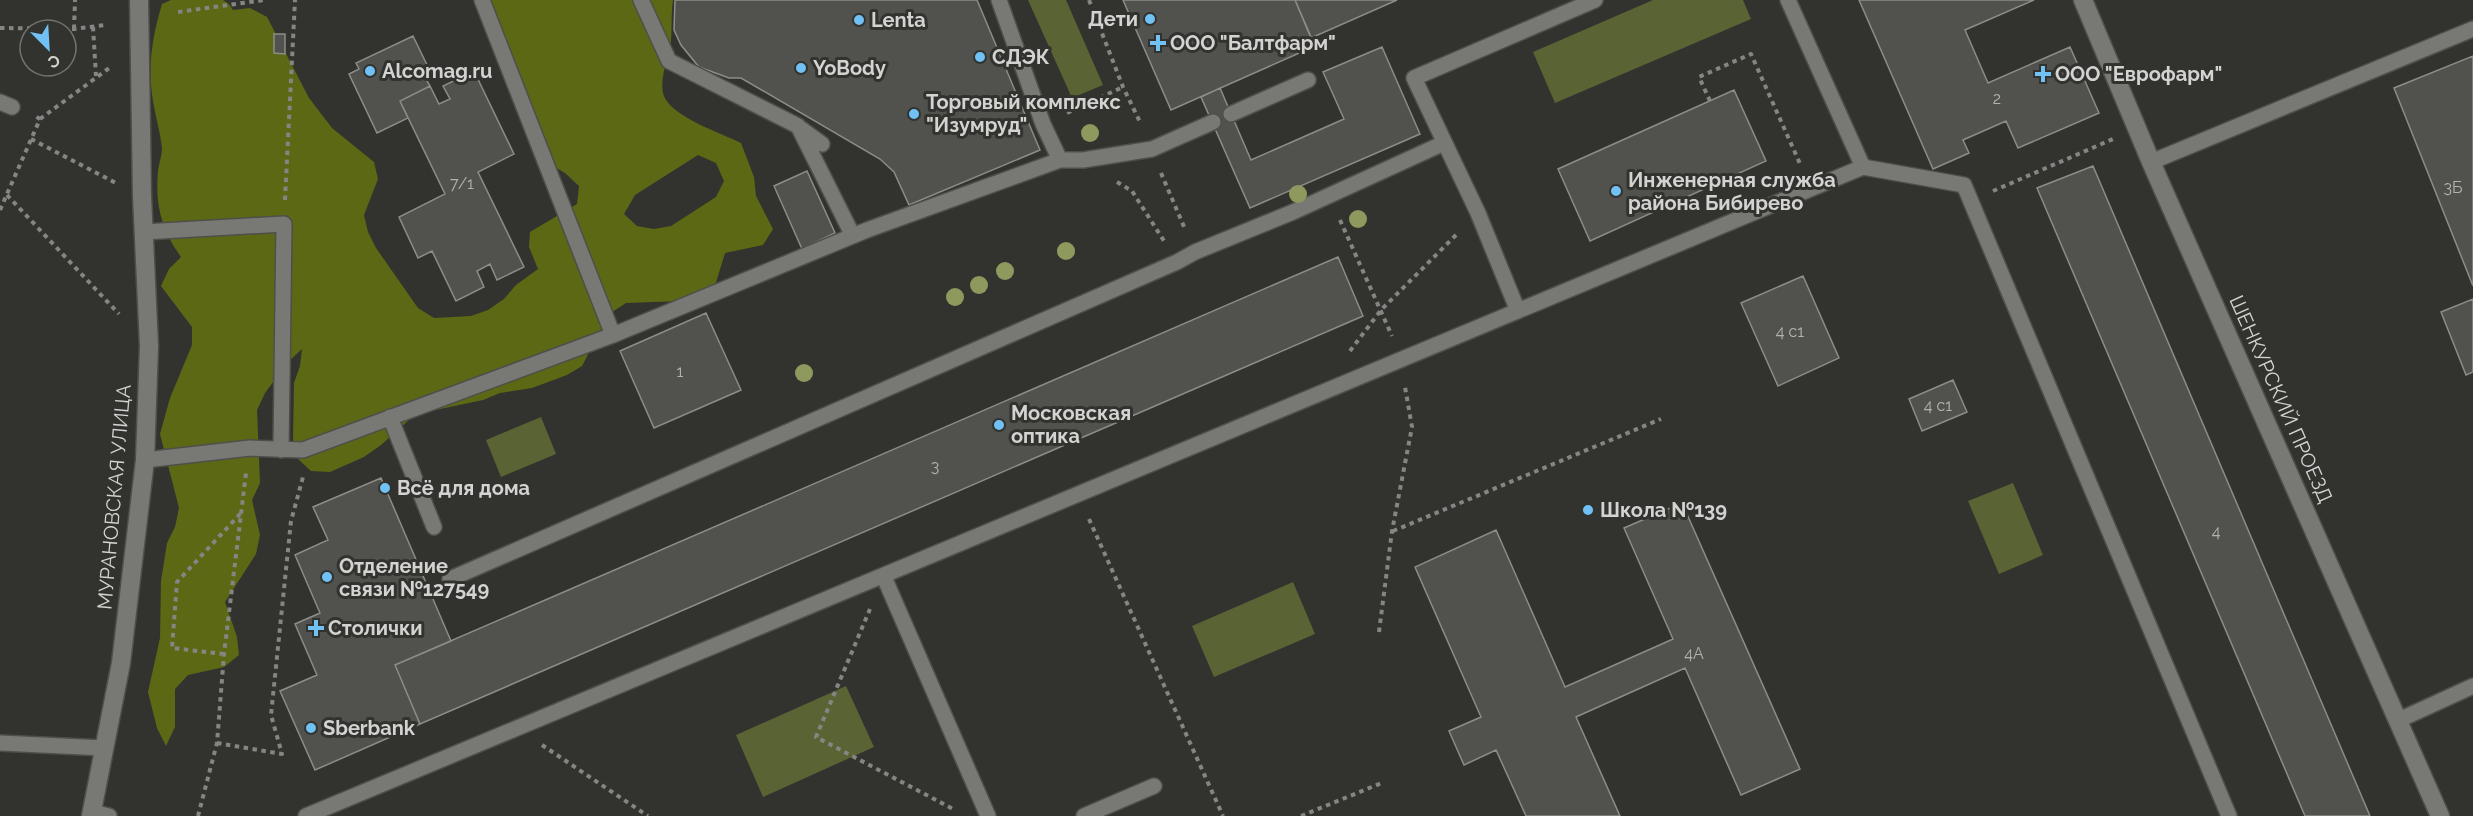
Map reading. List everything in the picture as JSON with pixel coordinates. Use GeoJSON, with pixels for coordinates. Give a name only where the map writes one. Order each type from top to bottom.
{"type":"FeatureCollection","features":[{"type":"Feature","properties":{"kind":"street","name":"МУРАНОВСКАЯ УЛИЦА"},"geometry":{"type":"LineString","coordinates":[[97,815],[104,748],[121,663],[145,460],[149,346],[142,196],[139,0]]}},
{"type":"Feature","properties":{"kind":"street","name":"ШЕНКУРСКИЙ ПРОЕЗД"},"geometry":{"type":"LineString","coordinates":[[2083,0],[2151,162],[2440,816]]}},
{"type":"Feature","properties":{"kind":"lane"},"geometry":{"type":"LineString","coordinates":[[482,0],[613,335]]}},
{"type":"Feature","properties":{"kind":"lane"},"geometry":{"type":"LineString","coordinates":[[641,0],[669,61],[798,126],[822,144]]}},
{"type":"Feature","properties":{"kind":"lane"},"geometry":{"type":"LineString","coordinates":[[999,0],[1043,124],[1060,160]]}},
{"type":"Feature","properties":{"kind":"lane"},"geometry":{"type":"LineString","coordinates":[[1518,311],[1478,213],[1414,78],[1595,0]]}},
{"type":"Feature","properties":{"kind":"lane"},"geometry":{"type":"LineString","coordinates":[[1788,0],[1863,167]]}},
{"type":"Feature","properties":{"kind":"lane"},"geometry":{"type":"LineString","coordinates":[[2151,162],[2473,29]]}},
{"type":"Feature","properties":{"kind":"lane"},"geometry":{"type":"LineString","coordinates":[[1231,114],[1308,80]]}},
{"type":"Feature","properties":{"kind":"lane"},"geometry":{"type":"LineString","coordinates":[[145,460],[250,448],[303,450],[613,335],[854,236],[1060,160],[1083,160],[1152,149],[1213,122]]}},
{"type":"Feature","properties":{"kind":"lane"},"geometry":{"type":"LineString","coordinates":[[798,126],[854,236]]}},
{"type":"Feature","properties":{"kind":"lane"},"geometry":{"type":"LineString","coordinates":[[450,579],[1177,262],[1195,252],[1293,212],[1444,143]]}},
{"type":"Feature","properties":{"kind":"lane"},"geometry":{"type":"LineString","coordinates":[[306,816],[1863,167],[1964,185],[2229,816]]}},
{"type":"Feature","properties":{"kind":"lane"},"geometry":{"type":"LineString","coordinates":[[144,232],[284,224],[281,450]]}},
{"type":"Feature","properties":{"kind":"lane"},"geometry":{"type":"LineString","coordinates":[[390,417],[434,527]]}},
{"type":"Feature","properties":{"kind":"lane"},"geometry":{"type":"LineString","coordinates":[[884,577],[988,816]]}},
{"type":"Feature","properties":{"kind":"lane"},"geometry":{"type":"LineString","coordinates":[[2399,720],[2473,686]]}},
{"type":"Feature","properties":{"kind":"lane"},"geometry":{"type":"LineString","coordinates":[[0,742],[104,748]]}},
{"type":"Feature","properties":{"kind":"lane"},"geometry":{"type":"LineString","coordinates":[[1084,816],[1154,786]]}},
{"type":"Feature","properties":{"kind":"path"},"geometry":{"type":"LineString","coordinates":[[75,0],[75,18]]}},
{"type":"Feature","properties":{"kind":"path"},"geometry":{"type":"LineString","coordinates":[[178,12],[229,2],[264,0]]}},
{"type":"Feature","properties":{"kind":"path"},"geometry":{"type":"LineString","coordinates":[[284,224],[295,0]]}},
{"type":"Feature","properties":{"kind":"path"},"geometry":{"type":"LineString","coordinates":[[1089,0],[1123,87],[1137,115]]}},
{"type":"Feature","properties":{"kind":"path"},"geometry":{"type":"LineString","coordinates":[[78,29],[105,25]]}},
{"type":"Feature","properties":{"kind":"path"},"geometry":{"type":"LineString","coordinates":[[93,27],[96,76]]}},
{"type":"Feature","properties":{"kind":"path"},"geometry":{"type":"LineString","coordinates":[[0,28],[18,28]]}},
{"type":"Feature","properties":{"kind":"path"},"geometry":{"type":"LineString","coordinates":[[0,210],[40,118],[96,76],[138,51]]}},
{"type":"Feature","properties":{"kind":"path"},"geometry":{"type":"LineString","coordinates":[[1710,101],[1699,77],[1751,54],[1812,189]]}},
{"type":"Feature","properties":{"kind":"path"},"geometry":{"type":"LineString","coordinates":[[1043,124],[1123,87]]}},
{"type":"Feature","properties":{"kind":"path"},"geometry":{"type":"LineString","coordinates":[[6,104],[40,118]]}},
{"type":"Feature","properties":{"kind":"path"},"geometry":{"type":"LineString","coordinates":[[1972,200],[2117,137]]}},
{"type":"Feature","properties":{"kind":"path"},"geometry":{"type":"LineString","coordinates":[[31,139],[142,196]]}},
{"type":"Feature","properties":{"kind":"path"},"geometry":{"type":"LineString","coordinates":[[1083,160],[1132,191],[1177,262]]}},
{"type":"Feature","properties":{"kind":"path"},"geometry":{"type":"LineString","coordinates":[[1165,183],[1195,252]]}},
{"type":"Feature","properties":{"kind":"path"},"geometry":{"type":"LineString","coordinates":[[7,195],[149,346]]}},
{"type":"Feature","properties":{"kind":"path"},"geometry":{"type":"LineString","coordinates":[[1345,357],[1381,310],[1478,213]]}},
{"type":"Feature","properties":{"kind":"path"},"geometry":{"type":"LineString","coordinates":[[1338,217],[1381,310],[1401,360],[1412,427],[1392,531],[1379,632]]}},
{"type":"Feature","properties":{"kind":"path"},"geometry":{"type":"LineString","coordinates":[[1392,531],[1661,419]]}},
{"type":"Feature","properties":{"kind":"path"},"geometry":{"type":"LineString","coordinates":[[198,816],[217,742],[224,654],[250,448]]}},
{"type":"Feature","properties":{"kind":"path"},"geometry":{"type":"LineString","coordinates":[[217,742],[282,754],[271,715],[291,521],[303,482],[303,450]]}},
{"type":"Feature","properties":{"kind":"path"},"geometry":{"type":"LineString","coordinates":[[1078,494],[1223,816]]}},
{"type":"Feature","properties":{"kind":"path"},"geometry":{"type":"LineString","coordinates":[[224,654],[172,648],[177,582],[242,512]]}},
{"type":"Feature","properties":{"kind":"path"},"geometry":{"type":"LineString","coordinates":[[884,577],[816,737],[957,811]]}},
{"type":"Feature","properties":{"kind":"path"},"geometry":{"type":"LineString","coordinates":[[516,728],[648,816]]}},
{"type":"Feature","properties":{"kind":"path"},"geometry":{"type":"LineString","coordinates":[[1301,816],[1384,782]]}},
{"type":"Feature","properties":{"kind":"green space"},"geometry":{"type":"Polygon","coordinates":[[[171,0],[223,0],[233,10],[250,8],[267,17],[309,98],[332,128],[374,162],[378,179],[364,215],[368,232],[376,248],[418,308],[434,318],[471,316],[488,310],[504,299],[516,285],[538,269],[529,247],[530,232],[577,204],[579,186],[565,173],[548,163],[484,0],[673,0],[671,41],[663,79],[663,94],[672,107],[681,114],[741,143],[754,177],[756,196],[773,229],[763,245],[725,253],[714,289],[683,301],[626,303],[609,314],[582,366],[567,375],[532,388],[500,393],[483,400],[426,412],[409,420],[364,457],[330,472],[311,471],[297,458],[293,439],[294,383],[300,366],[302,349],[288,362],[265,393],[257,410],[260,483],[252,500],[260,535],[256,554],[225,602],[237,637],[239,655],[224,667],[188,675],[175,689],[175,727],[166,746],[157,728],[148,692],[160,638],[161,581],[167,543],[175,527],[179,508],[160,434],[170,398],[192,345],[192,327],[161,286],[169,269],[181,257],[164,227],[158,195],[158,171],[162,148],[153,101],[151,59],[162,4],[171,0]],[[698,155],[635,195],[624,214],[637,226],[654,229],[671,226],[716,197],[724,181],[716,163],[698,155]]]}},
{"type":"Feature","properties":{"kind":"green space"},"geometry":{"type":"Polygon","coordinates":[[[1028,0],[1066,0],[1103,85],[1072,98],[1028,0]]]}},
{"type":"Feature","properties":{"kind":"green space"},"geometry":{"type":"Polygon","coordinates":[[[1653,0],[1743,0],[1751,19],[1555,103],[1533,52],[1653,0]]]}},
{"type":"Feature","properties":{"kind":"green space"},"geometry":{"type":"Polygon","coordinates":[[[541,417],[556,454],[501,477],[486,440],[541,417]]]}},
{"type":"Feature","properties":{"kind":"green space"},"geometry":{"type":"Polygon","coordinates":[[[2013,483],[2043,555],[1999,574],[1968,501],[2013,483]]]}},
{"type":"Feature","properties":{"kind":"green space"},"geometry":{"type":"Polygon","coordinates":[[[1293,582],[1315,634],[1214,677],[1192,626],[1293,582]]]}},
{"type":"Feature","properties":{"kind":"green space"},"geometry":{"type":"Polygon","coordinates":[[[846,686],[874,747],[763,797],[736,735],[846,686]]]}},
{"type":"Feature","properties":{"kind":"building","name":"Торговый комплекс \"Изумруд\""},"geometry":{"type":"Polygon","coordinates":[[[675,0],[977,0],[1040,150],[909,205],[894,172],[880,159],[741,78],[729,78],[699,67],[681,45],[674,30],[675,0]]]}},
{"type":"Feature","properties":{"kind":"building"},"geometry":{"type":"Polygon","coordinates":[[[1123,0],[1295,0],[1315,46],[1171,110],[1123,0]]]}},
{"type":"Feature","properties":{"kind":"building"},"geometry":{"type":"Polygon","coordinates":[[[1295,0],[1397,0],[1311,38],[1295,0]]]}},
{"type":"Feature","properties":{"kind":"building"},"geometry":{"type":"Polygon","coordinates":[[[1859,0],[2034,0],[1965,30],[1988,83],[2070,47],[2099,113],[2018,148],[2006,121],[1963,140],[1969,153],[1933,169],[1859,0]]]}},
{"type":"Feature","properties":{"kind":"building"},"geometry":{"type":"Polygon","coordinates":[[[274,34],[285,34],[285,54],[274,53],[274,34]]]}},
{"type":"Feature","properties":{"kind":"building"},"geometry":{"type":"Polygon","coordinates":[[[413,36],[431,73],[424,76],[430,86],[400,101],[408,118],[377,133],[349,74],[359,69],[356,63],[413,36]]]}},
{"type":"Feature","properties":{"kind":"building"},"geometry":{"type":"Polygon","coordinates":[[[1382,47],[1420,134],[1250,208],[1201,97],[1220,88],[1251,160],[1344,119],[1323,72],[1382,47]]]}},
{"type":"Feature","properties":{"kind":"building"},"geometry":{"type":"Polygon","coordinates":[[[2473,56],[2473,286],[2394,88],[2473,56]]]}},
{"type":"Feature","properties":{"kind":"building"},"geometry":{"type":"Polygon","coordinates":[[[474,71],[514,154],[478,172],[524,267],[497,280],[490,264],[477,271],[484,287],[456,301],[432,251],[418,258],[399,217],[445,194],[400,101],[430,86],[439,104],[450,99],[443,86],[474,71]]]}},
{"type":"Feature","properties":{"kind":"building"},"geometry":{"type":"Polygon","coordinates":[[[1734,90],[1766,161],[1590,241],[1558,169],[1734,90]]]}},
{"type":"Feature","properties":{"kind":"building"},"geometry":{"type":"Polygon","coordinates":[[[2093,166],[2370,816],[2305,816],[2037,188],[2093,166]]]}},
{"type":"Feature","properties":{"kind":"building"},"geometry":{"type":"Polygon","coordinates":[[[807,171],[835,233],[802,249],[774,186],[807,171]]]}},
{"type":"Feature","properties":{"kind":"building"},"geometry":{"type":"Polygon","coordinates":[[[1338,257],[1363,316],[420,724],[395,665],[1338,257]]]}},
{"type":"Feature","properties":{"kind":"building"},"geometry":{"type":"Polygon","coordinates":[[[1803,276],[1839,358],[1778,386],[1741,303],[1803,276]]]}},
{"type":"Feature","properties":{"kind":"building"},"geometry":{"type":"Polygon","coordinates":[[[2473,299],[2473,372],[2466,375],[2441,312],[2473,299]]]}},
{"type":"Feature","properties":{"kind":"building"},"geometry":{"type":"Polygon","coordinates":[[[706,313],[741,390],[654,428],[620,351],[706,313]]]}},
{"type":"Feature","properties":{"kind":"building"},"geometry":{"type":"Polygon","coordinates":[[[1953,380],[1967,412],[1922,431],[1909,399],[1953,380]]]}},
{"type":"Feature","properties":{"kind":"building"},"geometry":{"type":"Polygon","coordinates":[[[381,478],[451,641],[395,665],[420,724],[315,770],[280,691],[317,675],[295,624],[320,613],[295,555],[328,540],[313,507],[381,478]]]}},
{"type":"Feature","properties":{"kind":"building"},"geometry":{"type":"Polygon","coordinates":[[[1682,503],[1800,769],[1741,795],[1685,668],[1576,717],[1620,816],[1526,816],[1496,750],[1464,765],[1449,731],[1481,717],[1415,567],[1496,530],[1565,687],[1673,639],[1624,528],[1682,503]]]}},
{"type":"Feature","properties":{"kind":"place","name":"Дети"},"geometry":{"type":"Point","coordinates":[1150,19]}},
{"type":"Feature","properties":{"kind":"place","name":"Lenta"},"geometry":{"type":"Point","coordinates":[859,20]}},
{"type":"Feature","properties":{"kind":"place","name":"ООО \"Балтфарм\""},"geometry":{"type":"Point","coordinates":[1158,43]}},
{"type":"Feature","properties":{"kind":"place","name":"СДЭК"},"geometry":{"type":"Point","coordinates":[980,57]}},
{"type":"Feature","properties":{"kind":"place","name":"YoBody"},"geometry":{"type":"Point","coordinates":[801,68]}},
{"type":"Feature","properties":{"kind":"place","name":"Alcomag.ru"},"geometry":{"type":"Point","coordinates":[370,71]}},
{"type":"Feature","properties":{"kind":"place","name":"ООО \"Еврофарм\""},"geometry":{"type":"Point","coordinates":[2043,74]}},
{"type":"Feature","properties":{"kind":"place","name":"Торговый комплекс \"Изумруд\""},"geometry":{"type":"Point","coordinates":[914,114]}},
{"type":"Feature","properties":{"kind":"place","name":"Инженерная служба района Бибирево"},"geometry":{"type":"Point","coordinates":[1616,191]}},
{"type":"Feature","properties":{"kind":"place","name":"Московская оптика"},"geometry":{"type":"Point","coordinates":[999,425]}},
{"type":"Feature","properties":{"kind":"place","name":"Всё для дома"},"geometry":{"type":"Point","coordinates":[385,488]}},
{"type":"Feature","properties":{"kind":"place","name":"Школа №139"},"geometry":{"type":"Point","coordinates":[1588,510]}},
{"type":"Feature","properties":{"kind":"place","name":"Отделение связи №127549"},"geometry":{"type":"Point","coordinates":[327,577]}},
{"type":"Feature","properties":{"kind":"place","name":"Столички"},"geometry":{"type":"Point","coordinates":[316,628]}},
{"type":"Feature","properties":{"kind":"place","name":"Sberbank"},"geometry":{"type":"Point","coordinates":[311,728]}}]}
